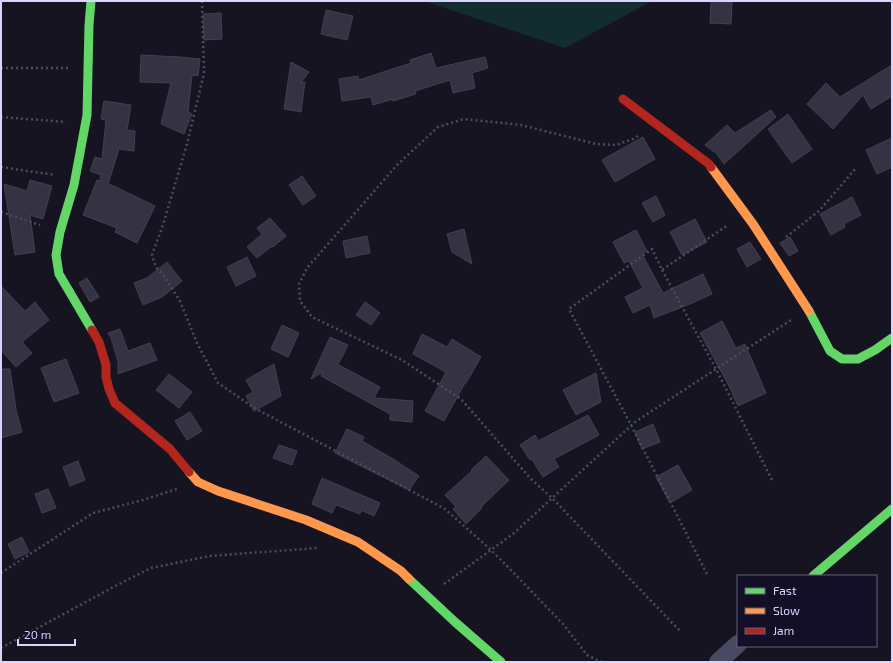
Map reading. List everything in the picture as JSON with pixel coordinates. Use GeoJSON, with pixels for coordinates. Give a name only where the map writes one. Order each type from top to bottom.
{"type":"FeatureCollection","features":[{"type":"Feature","properties":{"kind":"street"},"geometry":{"type":"LineString","coordinates":[[91,1],[86,123],[76,179],[60,232],[56,255],[59,274],[99,342],[106,365],[108,389],[115,403],[170,449],[198,482],[218,492],[306,520],[358,542],[401,570],[455,622],[501,662]]}},
{"type":"Feature","properties":{"kind":"street"},"geometry":{"type":"LineString","coordinates":[[623,99],[709,164],[770,250],[808,309],[830,351],[842,359],[858,359],[875,350],[892,338]]}},
{"type":"Feature","properties":{"kind":"street"},"geometry":{"type":"LineString","coordinates":[[814,575],[892,509]]}},
{"type":"Feature","properties":{"kind":"street"},"geometry":{"type":"LineString","coordinates":[[718,662],[737,645]]}},
{"type":"Feature","properties":{"kind":"path"},"geometry":{"type":"LineString","coordinates":[[202,1],[204,73],[185,151],[163,225],[152,255],[156,267],[164,276],[180,301],[196,343],[218,383],[256,410],[445,509],[491,550],[563,624],[587,655],[602,662]]}},
{"type":"Feature","properties":{"kind":"path"},"geometry":{"type":"LineString","coordinates":[[1,68],[88,68]]}},
{"type":"Feature","properties":{"kind":"path"},"geometry":{"type":"LineString","coordinates":[[1,117],[86,123]]}},
{"type":"Feature","properties":{"kind":"path"},"geometry":{"type":"LineString","coordinates":[[655,124],[633,140],[616,145],[596,144],[521,125],[464,120],[438,127],[396,165],[307,268],[299,284],[300,301],[312,317],[402,360],[461,399],[531,479],[552,498],[681,632]]}},
{"type":"Feature","properties":{"kind":"path"},"geometry":{"type":"LineString","coordinates":[[1,167],[76,179]]}},
{"type":"Feature","properties":{"kind":"path"},"geometry":{"type":"LineString","coordinates":[[770,250],[819,211],[856,168]]}},
{"type":"Feature","properties":{"kind":"path"},"geometry":{"type":"LineString","coordinates":[[1,212],[60,232]]}},
{"type":"Feature","properties":{"kind":"path"},"geometry":{"type":"LineString","coordinates":[[662,270],[745,213]]}},
{"type":"Feature","properties":{"kind":"path"},"geometry":{"type":"LineString","coordinates":[[707,574],[569,309],[652,249],[716,369],[773,482]]}},
{"type":"Feature","properties":{"kind":"path"},"geometry":{"type":"LineString","coordinates":[[428,596],[513,534],[635,422],[808,309]]}},
{"type":"Feature","properties":{"kind":"path"},"geometry":{"type":"LineString","coordinates":[[1,573],[93,513],[143,500],[198,482]]}},
{"type":"Feature","properties":{"kind":"path"},"geometry":{"type":"LineString","coordinates":[[1,648],[151,568],[209,556],[322,547]]}},
{"type":"Feature","properties":{"kind":"green space"},"geometry":{"type":"Polygon","coordinates":[[[424,1],[652,1],[565,48],[424,1]]]}},
{"type":"Feature","properties":{"kind":"building"},"geometry":{"type":"Polygon","coordinates":[[[711,1],[732,1],[731,24],[710,23],[711,1]]]}},
{"type":"Feature","properties":{"kind":"building"},"geometry":{"type":"Polygon","coordinates":[[[326,10],[353,16],[347,40],[321,34],[326,10]]]}},
{"type":"Feature","properties":{"kind":"building"},"geometry":{"type":"Polygon","coordinates":[[[221,13],[222,39],[204,40],[203,14],[221,13]]]}},
{"type":"Feature","properties":{"kind":"building"},"geometry":{"type":"Polygon","coordinates":[[[431,53],[436,68],[485,57],[488,68],[472,73],[475,88],[453,93],[450,80],[415,91],[416,94],[373,105],[371,97],[342,101],[339,79],[358,76],[359,80],[411,63],[410,60],[431,53]]]}},
{"type":"Feature","properties":{"kind":"building"},"geometry":{"type":"Polygon","coordinates":[[[141,55],[200,59],[198,76],[192,75],[188,112],[192,114],[184,134],[161,124],[171,83],[140,82],[141,55]]]}},
{"type":"Feature","properties":{"kind":"building"},"geometry":{"type":"Polygon","coordinates":[[[291,62],[309,72],[301,83],[305,82],[301,112],[284,109],[291,62]]]}},
{"type":"Feature","properties":{"kind":"building"},"geometry":{"type":"Polygon","coordinates":[[[892,65],[892,96],[871,109],[863,95],[833,129],[807,104],[826,83],[840,97],[892,65]]]}},
{"type":"Feature","properties":{"kind":"building"},"geometry":{"type":"Polygon","coordinates":[[[104,101],[131,105],[127,130],[135,131],[134,151],[119,149],[108,184],[155,206],[137,243],[115,232],[117,228],[83,215],[97,180],[100,181],[101,175],[90,171],[95,157],[102,159],[106,120],[101,119],[104,101]]]}},
{"type":"Feature","properties":{"kind":"building"},"geometry":{"type":"Polygon","coordinates":[[[771,110],[776,117],[724,164],[717,154],[705,145],[727,125],[735,133],[771,110]]]}},
{"type":"Feature","properties":{"kind":"building"},"geometry":{"type":"Polygon","coordinates":[[[788,114],[812,149],[792,163],[768,129],[788,114]]]}},
{"type":"Feature","properties":{"kind":"building"},"geometry":{"type":"Polygon","coordinates":[[[643,137],[655,159],[615,182],[602,160],[643,137]]]}},
{"type":"Feature","properties":{"kind":"building"},"geometry":{"type":"Polygon","coordinates":[[[892,138],[892,167],[877,174],[866,150],[892,138]]]}},
{"type":"Feature","properties":{"kind":"building"},"geometry":{"type":"Polygon","coordinates":[[[302,176],[316,196],[303,205],[289,185],[302,176]]]}},
{"type":"Feature","properties":{"kind":"building"},"geometry":{"type":"Polygon","coordinates":[[[30,180],[52,186],[43,219],[30,215],[35,252],[15,255],[4,184],[27,191],[30,180]]]}},
{"type":"Feature","properties":{"kind":"building"},"geometry":{"type":"Polygon","coordinates":[[[656,196],[665,215],[653,222],[642,203],[656,196]]]}},
{"type":"Feature","properties":{"kind":"building"},"geometry":{"type":"Polygon","coordinates":[[[852,197],[861,215],[844,224],[845,227],[831,235],[820,214],[852,197]]]}},
{"type":"Feature","properties":{"kind":"building"},"geometry":{"type":"Polygon","coordinates":[[[270,218],[286,236],[257,258],[247,247],[262,234],[257,228],[270,218]]]}},
{"type":"Feature","properties":{"kind":"building"},"geometry":{"type":"Polygon","coordinates":[[[695,219],[707,242],[682,255],[670,232],[695,219]]]}},
{"type":"Feature","properties":{"kind":"building"},"geometry":{"type":"Polygon","coordinates":[[[464,229],[472,264],[452,252],[447,234],[464,229]]]}},
{"type":"Feature","properties":{"kind":"building"},"geometry":{"type":"Polygon","coordinates":[[[636,230],[647,251],[642,254],[663,293],[703,274],[712,294],[654,318],[650,305],[633,313],[625,297],[643,288],[629,261],[624,263],[613,242],[636,230]]]}},
{"type":"Feature","properties":{"kind":"building"},"geometry":{"type":"Polygon","coordinates":[[[367,236],[370,253],[346,258],[343,241],[367,236]]]}},
{"type":"Feature","properties":{"kind":"building"},"geometry":{"type":"Polygon","coordinates":[[[790,237],[798,251],[789,256],[780,243],[790,237]]]}},
{"type":"Feature","properties":{"kind":"building"},"geometry":{"type":"Polygon","coordinates":[[[750,242],[761,259],[747,267],[737,249],[750,242]]]}},
{"type":"Feature","properties":{"kind":"building"},"geometry":{"type":"Polygon","coordinates":[[[247,257],[256,276],[236,286],[227,267],[247,257]]]}},
{"type":"Feature","properties":{"kind":"building"},"geometry":{"type":"Polygon","coordinates":[[[167,262],[182,281],[162,297],[143,305],[134,283],[147,278],[167,262]]]}},
{"type":"Feature","properties":{"kind":"building"},"geometry":{"type":"Polygon","coordinates":[[[87,278],[99,297],[90,302],[79,283],[87,278]]]}},
{"type":"Feature","properties":{"kind":"building"},"geometry":{"type":"Polygon","coordinates":[[[1,286],[25,311],[35,302],[49,320],[22,342],[32,353],[16,367],[1,350],[1,286]]]}},
{"type":"Feature","properties":{"kind":"building"},"geometry":{"type":"Polygon","coordinates":[[[365,302],[380,313],[371,325],[356,315],[365,302]]]}},
{"type":"Feature","properties":{"kind":"building"},"geometry":{"type":"Polygon","coordinates":[[[722,321],[736,348],[745,344],[766,393],[738,406],[729,386],[700,333],[722,321]]]}},
{"type":"Feature","properties":{"kind":"building"},"geometry":{"type":"Polygon","coordinates":[[[282,325],[299,333],[288,357],[271,349],[282,325]]]}},
{"type":"Feature","properties":{"kind":"building"},"geometry":{"type":"Polygon","coordinates":[[[120,329],[128,351],[150,343],[157,360],[118,374],[118,361],[108,333],[120,329]]]}},
{"type":"Feature","properties":{"kind":"building"},"geometry":{"type":"Polygon","coordinates":[[[422,334],[447,347],[452,339],[481,357],[444,421],[425,411],[446,372],[413,354],[422,334]]]}},
{"type":"Feature","properties":{"kind":"building"},"geometry":{"type":"Polygon","coordinates":[[[330,337],[348,345],[339,363],[337,364],[380,387],[374,398],[413,401],[412,422],[390,420],[390,414],[321,376],[323,372],[311,379],[330,337]]]}},
{"type":"Feature","properties":{"kind":"building"},"geometry":{"type":"Polygon","coordinates":[[[66,359],[79,393],[54,402],[41,368],[66,359]]]}},
{"type":"Feature","properties":{"kind":"building"},"geometry":{"type":"Polygon","coordinates":[[[274,364],[281,396],[254,411],[246,396],[253,392],[246,380],[274,364]]]}},
{"type":"Feature","properties":{"kind":"building"},"geometry":{"type":"Polygon","coordinates":[[[1,369],[10,369],[16,410],[22,432],[1,438],[1,369]]]}},
{"type":"Feature","properties":{"kind":"building"},"geometry":{"type":"Polygon","coordinates":[[[596,373],[601,402],[576,415],[563,390],[596,373]]]}},
{"type":"Feature","properties":{"kind":"building"},"geometry":{"type":"Polygon","coordinates":[[[169,374],[192,392],[179,408],[156,390],[169,374]]]}},
{"type":"Feature","properties":{"kind":"building"},"geometry":{"type":"Polygon","coordinates":[[[190,412],[202,431],[187,440],[175,421],[190,412]]]}},
{"type":"Feature","properties":{"kind":"building"},"geometry":{"type":"Polygon","coordinates":[[[588,415],[599,435],[554,459],[559,467],[543,477],[531,458],[530,460],[520,445],[535,435],[538,441],[588,415]]]}},
{"type":"Feature","properties":{"kind":"building"},"geometry":{"type":"Polygon","coordinates":[[[653,424],[660,442],[642,449],[635,432],[653,424]]]}},
{"type":"Feature","properties":{"kind":"building"},"geometry":{"type":"Polygon","coordinates":[[[347,429],[364,437],[362,441],[419,476],[409,490],[335,453],[347,429]]]}},
{"type":"Feature","properties":{"kind":"building"},"geometry":{"type":"Polygon","coordinates":[[[279,445],[297,451],[292,465],[273,458],[279,445]]]}},
{"type":"Feature","properties":{"kind":"building"},"geometry":{"type":"Polygon","coordinates":[[[486,456],[509,480],[466,524],[453,509],[456,507],[445,495],[472,471],[471,470],[486,456]]]}},
{"type":"Feature","properties":{"kind":"building"},"geometry":{"type":"Polygon","coordinates":[[[78,461],[85,480],[70,486],[63,467],[78,461]]]}},
{"type":"Feature","properties":{"kind":"building"},"geometry":{"type":"Polygon","coordinates":[[[678,465],[692,490],[670,503],[656,477],[678,465]]]}},
{"type":"Feature","properties":{"kind":"building"},"geometry":{"type":"Polygon","coordinates":[[[322,478],[380,503],[374,516],[361,510],[360,514],[336,505],[332,513],[312,504],[322,478]]]}},
{"type":"Feature","properties":{"kind":"building"},"geometry":{"type":"Polygon","coordinates":[[[48,489],[56,508],[42,513],[35,494],[48,489]]]}},
{"type":"Feature","properties":{"kind":"building"},"geometry":{"type":"Polygon","coordinates":[[[22,537],[29,552],[15,559],[8,544],[22,537]]]}},
{"type":"Feature","properties":{"kind":"traffic: fast"},"geometry":{"type":"LineString","coordinates":[[91,1],[87,115],[74,185],[60,232],[56,255],[59,274],[92,330]]}},
{"type":"Feature","properties":{"kind":"traffic: fast"},"geometry":{"type":"LineString","coordinates":[[809,311],[830,351],[842,359],[858,359],[875,350],[892,338]]}},
{"type":"Feature","properties":{"kind":"traffic: fast"},"geometry":{"type":"LineString","coordinates":[[814,575],[892,509]]}},
{"type":"Feature","properties":{"kind":"traffic: fast"},"geometry":{"type":"LineString","coordinates":[[409,579],[501,662]]}},
{"type":"Feature","properties":{"kind":"traffic: slow"},"geometry":{"type":"LineString","coordinates":[[711,167],[753,224],[809,311]]}},
{"type":"Feature","properties":{"kind":"traffic: slow"},"geometry":{"type":"LineString","coordinates":[[189,472],[198,482],[218,491],[306,520],[358,542],[401,571],[409,579]]}},
{"type":"Feature","properties":{"kind":"traffic: jam"},"geometry":{"type":"LineString","coordinates":[[623,99],[711,167]]}},
{"type":"Feature","properties":{"kind":"traffic: jam"},"geometry":{"type":"LineString","coordinates":[[92,330],[99,342],[106,365],[106,377],[109,389],[115,403],[170,449],[189,472]]}}]}
